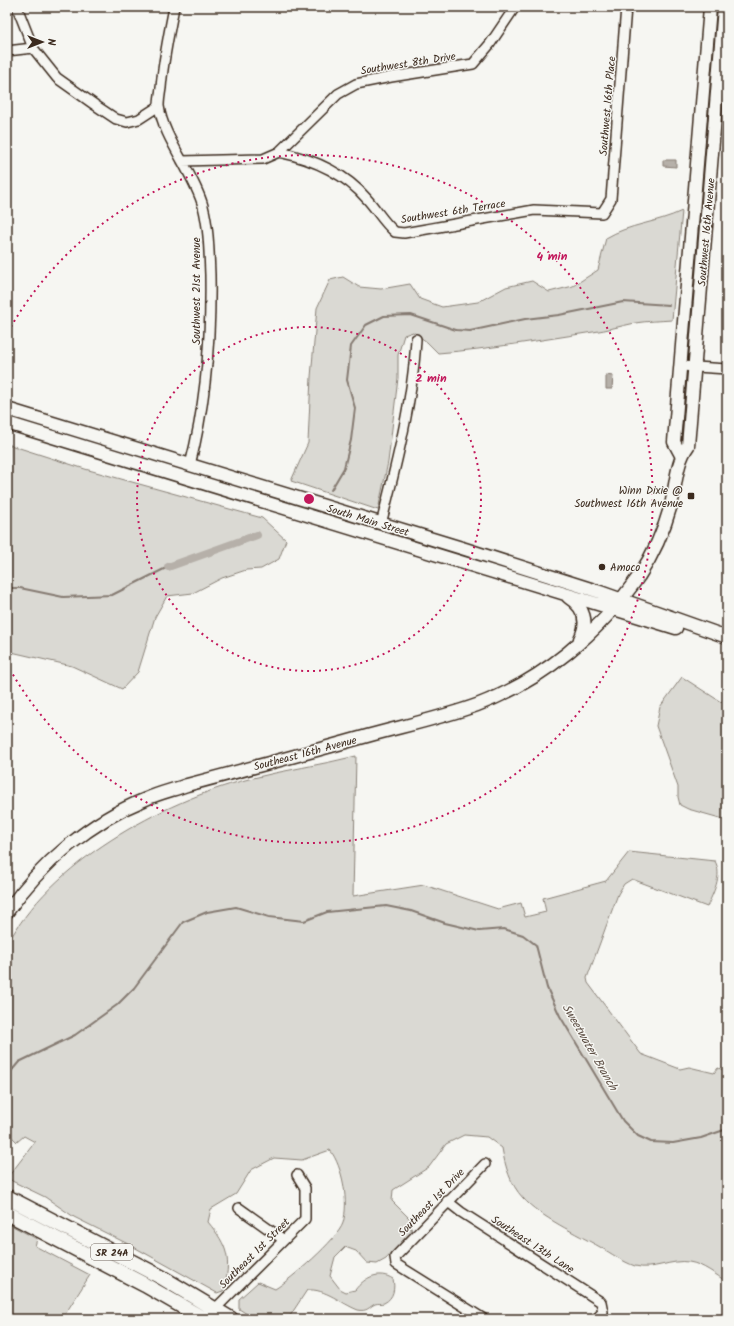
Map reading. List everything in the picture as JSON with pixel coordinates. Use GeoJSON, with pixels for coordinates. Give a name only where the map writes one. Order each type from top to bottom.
{"type":"FeatureCollection","features":[{"type":"Feature","properties":{"kind":"highway","name":"SR 24A"},"geometry":{"type":"LineString","coordinates":[[7,1197],[161,1277],[215,1308],[231,1319]]}},
{"type":"Feature","properties":{"kind":"highway","name":"SR 24A"},"geometry":{"type":"LineString","coordinates":[[7,1213],[145,1285],[204,1319]]}},
{"type":"Feature","properties":{"kind":"main road","name":"Southwest 16th Avenue"},"geometry":{"type":"LineString","coordinates":[[681,455],[674,442],[710,7]]}},
{"type":"Feature","properties":{"kind":"main road","name":"Southwest 16th Avenue"},"geometry":{"type":"LineString","coordinates":[[617,604],[639,576],[657,544],[671,505],[681,455],[688,446],[724,7]]}},
{"type":"Feature","properties":{"kind":"main road","name":"South Main Street"},"geometry":{"type":"LineString","coordinates":[[7,409],[465,549],[727,645]]}},
{"type":"Feature","properties":{"kind":"main road","name":"South Main Street"},"geometry":{"type":"LineString","coordinates":[[7,423],[458,563],[562,593],[617,604],[727,637]]}},
{"type":"Feature","properties":{"kind":"main road"},"geometry":{"type":"LineString","coordinates":[[185,478],[190,465]]}},
{"type":"Feature","properties":{"kind":"main road"},"geometry":{"type":"LineString","coordinates":[[377,537],[381,524]]}},
{"type":"Feature","properties":{"kind":"main road"},"geometry":{"type":"LineString","coordinates":[[458,563],[465,549]]}},
{"type":"Feature","properties":{"kind":"main road"},"geometry":{"type":"LineString","coordinates":[[562,593],[579,606],[585,618],[584,630],[578,644]]}},
{"type":"Feature","properties":{"kind":"main road","name":"Southeast 16th Avenue"},"geometry":{"type":"LineString","coordinates":[[7,912],[20,893],[49,863],[113,814],[146,799],[187,785],[477,705],[506,693],[533,678],[578,644],[617,604]]}},
{"type":"Feature","properties":{"kind":"street"},"geometry":{"type":"LineString","coordinates":[[17,7],[33,48],[57,78],[95,106],[116,119],[127,122],[140,119],[159,106]]}},
{"type":"Feature","properties":{"kind":"street","name":"Southwest 21st Avenue"},"geometry":{"type":"LineString","coordinates":[[174,7],[162,75],[159,106],[168,133],[192,178],[203,206],[209,248],[210,299],[208,352],[200,424],[190,465]]}},
{"type":"Feature","properties":{"kind":"street","name":"Southwest 8th Drive"},"geometry":{"type":"LineString","coordinates":[[182,161],[263,159],[279,152],[338,94],[356,84],[473,64],[490,44],[515,7]]}},
{"type":"Feature","properties":{"kind":"street","name":"Southwest 16th Place"},"geometry":{"type":"LineString","coordinates":[[607,206],[611,199],[626,7]]}},
{"type":"Feature","properties":{"kind":"street"},"geometry":{"type":"LineString","coordinates":[[7,51],[33,48]]}},
{"type":"Feature","properties":{"kind":"street","name":"Southwest 6th Terrace"},"geometry":{"type":"LineString","coordinates":[[279,152],[306,158],[339,174],[359,189],[395,232],[404,233],[534,210],[602,213],[607,206]]}},
{"type":"Feature","properties":{"kind":"street"},"geometry":{"type":"LineString","coordinates":[[381,524],[394,469],[415,364],[416,339]]}},
{"type":"Feature","properties":{"kind":"street"},"geometry":{"type":"LineString","coordinates":[[681,366],[727,369]]}},
{"type":"Feature","properties":{"kind":"street","name":"Southeast 1st Drive"},"geometry":{"type":"LineString","coordinates":[[484,1319],[396,1264],[394,1257],[447,1201],[485,1164]]}},
{"type":"Feature","properties":{"kind":"street","name":"Southeast 1st Street"},"geometry":{"type":"LineString","coordinates":[[204,1319],[305,1219],[305,1188],[297,1175]]}},
{"type":"Feature","properties":{"kind":"street","name":"Southeast 13th Lane"},"geometry":{"type":"LineString","coordinates":[[447,1201],[461,1212],[601,1302],[604,1309],[596,1319]]}},
{"type":"Feature","properties":{"kind":"street"},"geometry":{"type":"LineString","coordinates":[[239,1208],[284,1240]]}},
{"type":"Feature","properties":{"kind":"shaded area"},"geometry":{"type":"Polygon","coordinates":[[[267,7],[316,7],[309,9],[267,7]]]}},
{"type":"Feature","properties":{"kind":"shaded area"},"geometry":{"type":"Polygon","coordinates":[[[663,160],[676,160],[676,167],[663,166],[663,160]]]}},
{"type":"Feature","properties":{"kind":"shaded area"},"geometry":{"type":"Polygon","coordinates":[[[682,211],[672,320],[640,322],[598,331],[535,341],[438,353],[427,342],[413,332],[404,335],[398,355],[398,378],[388,462],[378,510],[291,481],[308,443],[311,377],[317,308],[330,280],[343,277],[359,287],[381,289],[410,284],[420,299],[442,307],[478,302],[506,287],[532,281],[549,292],[573,286],[598,270],[606,238],[634,226],[682,211]]]}},
{"type":"Feature","properties":{"kind":"shaded area"},"geometry":{"type":"Polygon","coordinates":[[[606,375],[613,376],[612,389],[606,389],[606,375]]]}},
{"type":"Feature","properties":{"kind":"shaded area"},"geometry":{"type":"Polygon","coordinates":[[[7,444],[85,469],[262,518],[286,540],[279,559],[261,569],[246,570],[222,578],[193,593],[167,596],[155,617],[138,672],[122,689],[72,666],[7,651],[7,444]]]}},
{"type":"Feature","properties":{"kind":"shaded area"},"geometry":{"type":"Polygon","coordinates":[[[682,677],[721,702],[727,696],[727,820],[688,809],[680,805],[678,787],[656,726],[660,707],[682,677]]]}},
{"type":"Feature","properties":{"kind":"shaded area"},"geometry":{"type":"Polygon","coordinates":[[[356,756],[353,896],[424,885],[498,909],[521,903],[525,917],[546,912],[543,898],[606,881],[629,852],[715,861],[718,878],[707,907],[632,879],[624,884],[618,894],[587,978],[588,983],[641,1054],[680,1069],[689,1067],[714,1073],[718,1068],[727,1071],[727,1282],[704,1267],[689,1262],[676,1262],[648,1267],[635,1266],[570,1231],[539,1212],[518,1193],[509,1174],[502,1148],[487,1137],[464,1135],[446,1144],[429,1167],[393,1190],[392,1201],[412,1221],[411,1232],[386,1259],[377,1264],[367,1263],[356,1251],[345,1247],[335,1257],[330,1276],[340,1289],[346,1292],[355,1290],[359,1285],[372,1276],[388,1276],[393,1279],[394,1286],[392,1296],[387,1301],[375,1304],[366,1310],[358,1310],[320,1291],[307,1290],[288,1319],[255,1319],[239,1309],[239,1299],[258,1282],[275,1289],[313,1259],[339,1230],[345,1215],[344,1185],[335,1157],[330,1150],[302,1160],[274,1158],[251,1170],[236,1194],[211,1209],[208,1222],[224,1246],[227,1262],[226,1280],[223,1291],[217,1293],[132,1246],[74,1217],[45,1197],[12,1181],[8,1177],[35,1142],[24,1136],[17,1142],[11,1136],[10,1129],[7,1131],[7,945],[26,916],[50,888],[79,863],[111,840],[145,820],[180,803],[215,789],[249,779],[356,756]]]}},
{"type":"Feature","properties":{"kind":"shaded area"},"geometry":{"type":"Polygon","coordinates":[[[7,1223],[37,1239],[35,1246],[90,1275],[62,1319],[7,1319],[7,1223]]]}},
{"type":"Feature","properties":{"kind":"waterway"},"geometry":{"type":"LineString","coordinates":[[331,490],[344,468],[351,440],[355,408],[347,380],[351,346],[366,325],[384,316],[411,315],[456,330],[470,331],[525,319],[559,315],[623,302],[669,305]]}},
{"type":"Feature","properties":{"kind":"waterway"},"geometry":{"type":"LineString","coordinates":[[168,567],[257,535]]}},
{"type":"Feature","properties":{"kind":"waterway"},"geometry":{"type":"LineString","coordinates":[[7,588],[20,588],[63,597],[112,595],[168,567]]}},
{"type":"Feature","properties":{"kind":"waterway","name":"Sweetwater Branch"},"geometry":{"type":"LineString","coordinates":[[7,1076],[19,1062],[75,1035],[117,1005],[134,988],[183,922],[207,912],[236,907],[269,917],[304,921],[327,912],[386,906],[411,911],[445,923],[479,931],[504,929],[523,935],[536,945],[547,988],[560,1016],[623,1121],[638,1136],[651,1142],[673,1143],[701,1138],[727,1129]]}},
{"type":"Feature","properties":{"kind":"place","name":"Winn Dixie @ Southwest 16th Avenue"},"geometry":{"type":"Point","coordinates":[691,496]}},
{"type":"Feature","properties":{"kind":"place","name":"Amoco"},"geometry":{"type":"Point","coordinates":[602,567]}}]}
